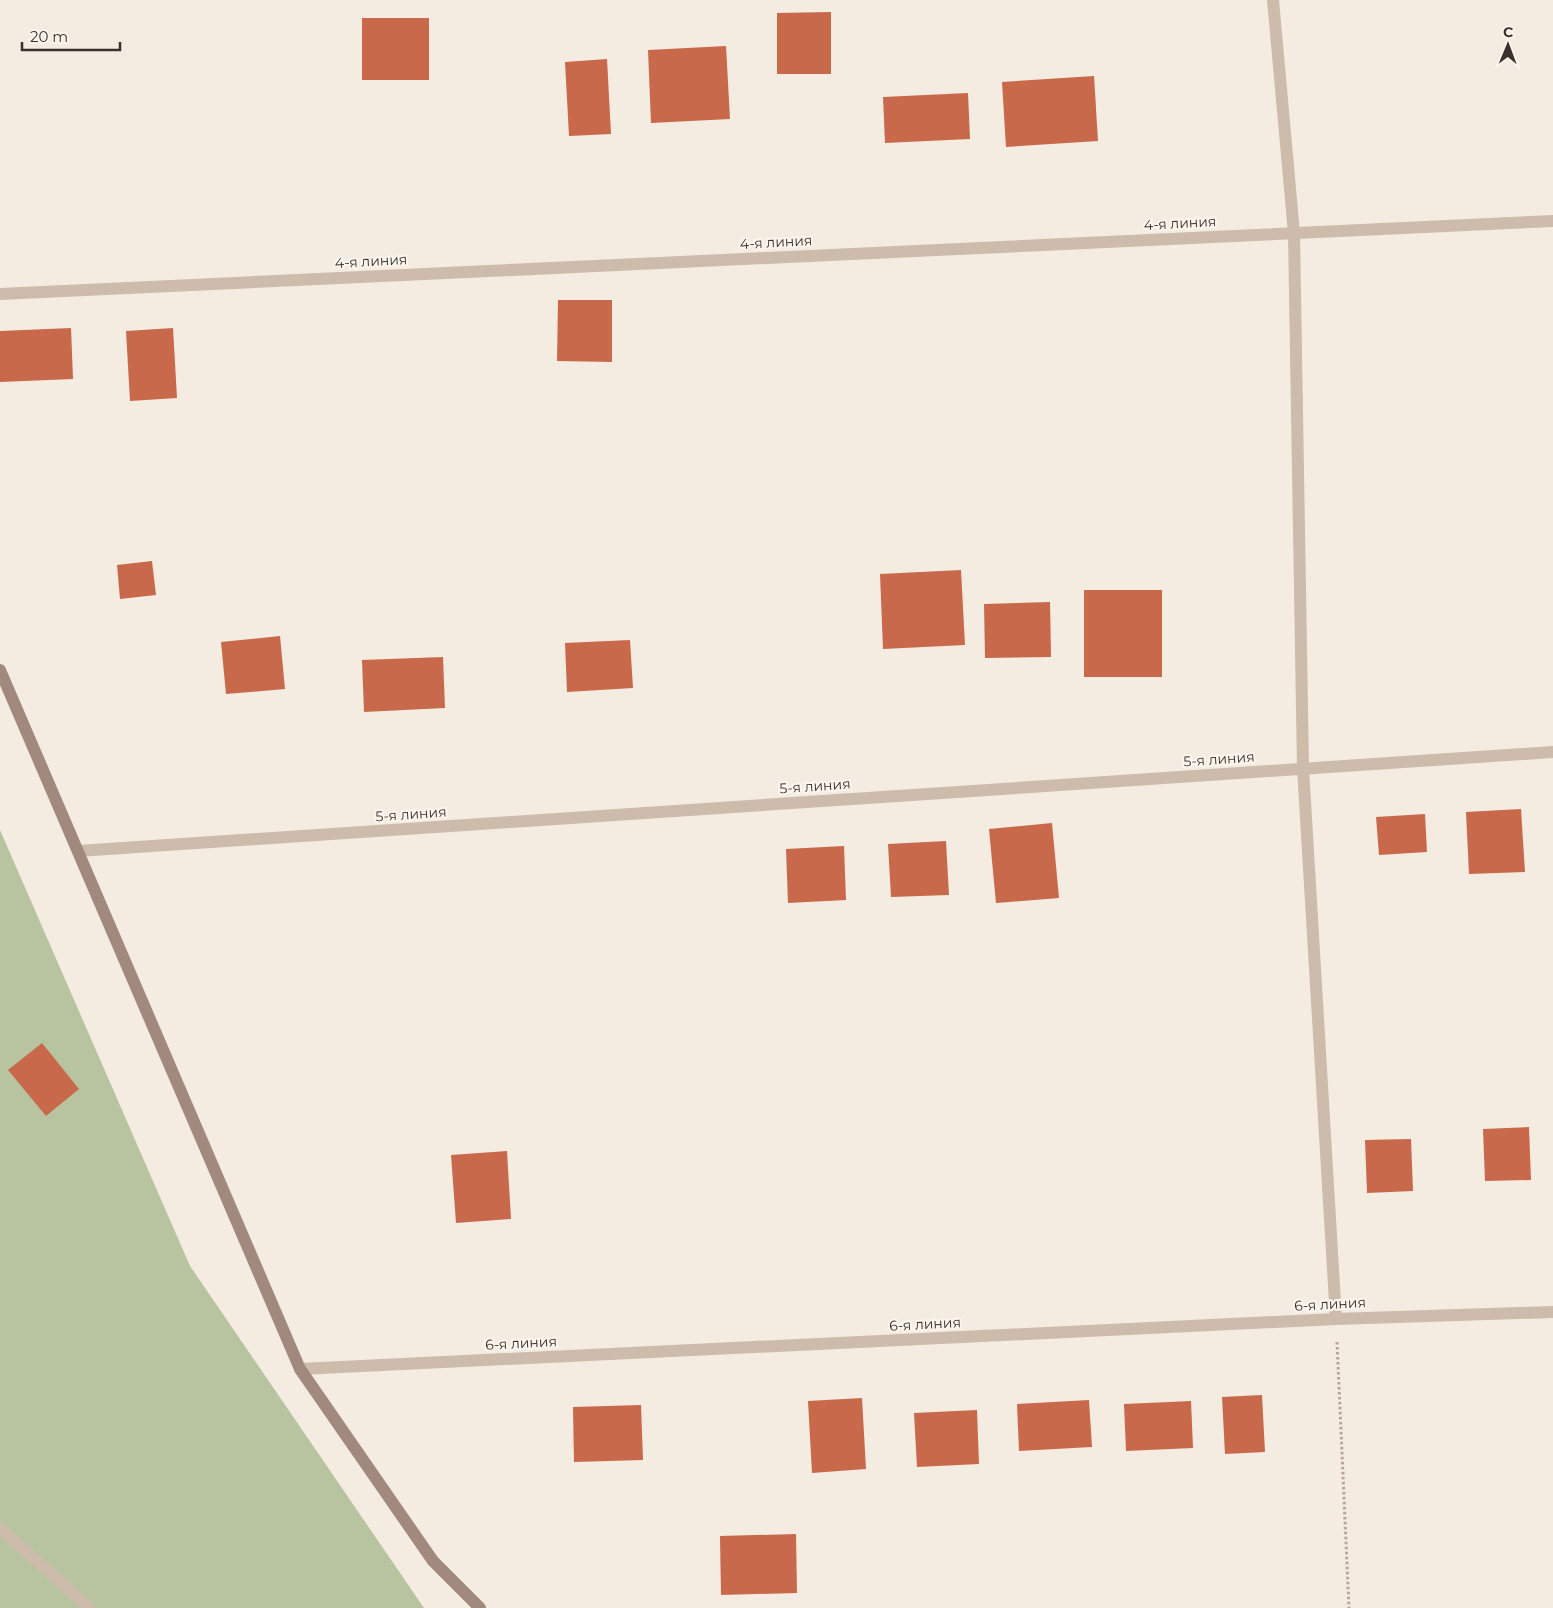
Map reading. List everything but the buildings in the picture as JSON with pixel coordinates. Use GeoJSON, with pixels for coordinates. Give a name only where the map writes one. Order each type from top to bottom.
{"type":"FeatureCollection","features":[{"type":"Feature","properties":{"kind":"street"},"geometry":{"type":"LineString","coordinates":[[1273,0],[1294,233],[1303,768],[1336,1319]]}},
{"type":"Feature","properties":{"kind":"street","name":"4-я линия"},"geometry":{"type":"LineString","coordinates":[[0,294],[1553,221]]}},
{"type":"Feature","properties":{"kind":"street"},"geometry":{"type":"LineString","coordinates":[[0,670],[300,1368],[433,1561],[480,1608]]}},
{"type":"Feature","properties":{"kind":"street","name":"5-я линия"},"geometry":{"type":"LineString","coordinates":[[78,851],[1553,752]]}},
{"type":"Feature","properties":{"kind":"street","name":"6-я линия"},"geometry":{"type":"LineString","coordinates":[[300,1368],[1336,1319],[1553,1312]]}},
{"type":"Feature","properties":{"kind":"street"},"geometry":{"type":"LineString","coordinates":[[0,1528],[89,1608]]}},
{"type":"Feature","properties":{"kind":"path"},"geometry":{"type":"LineString","coordinates":[[1336,1319],[1349,1608]]}},
{"type":"Feature","properties":{"kind":"green space"},"geometry":{"type":"Polygon","coordinates":[[[0,830],[190,1266],[424,1608],[0,1608],[0,830]]]}}]}
